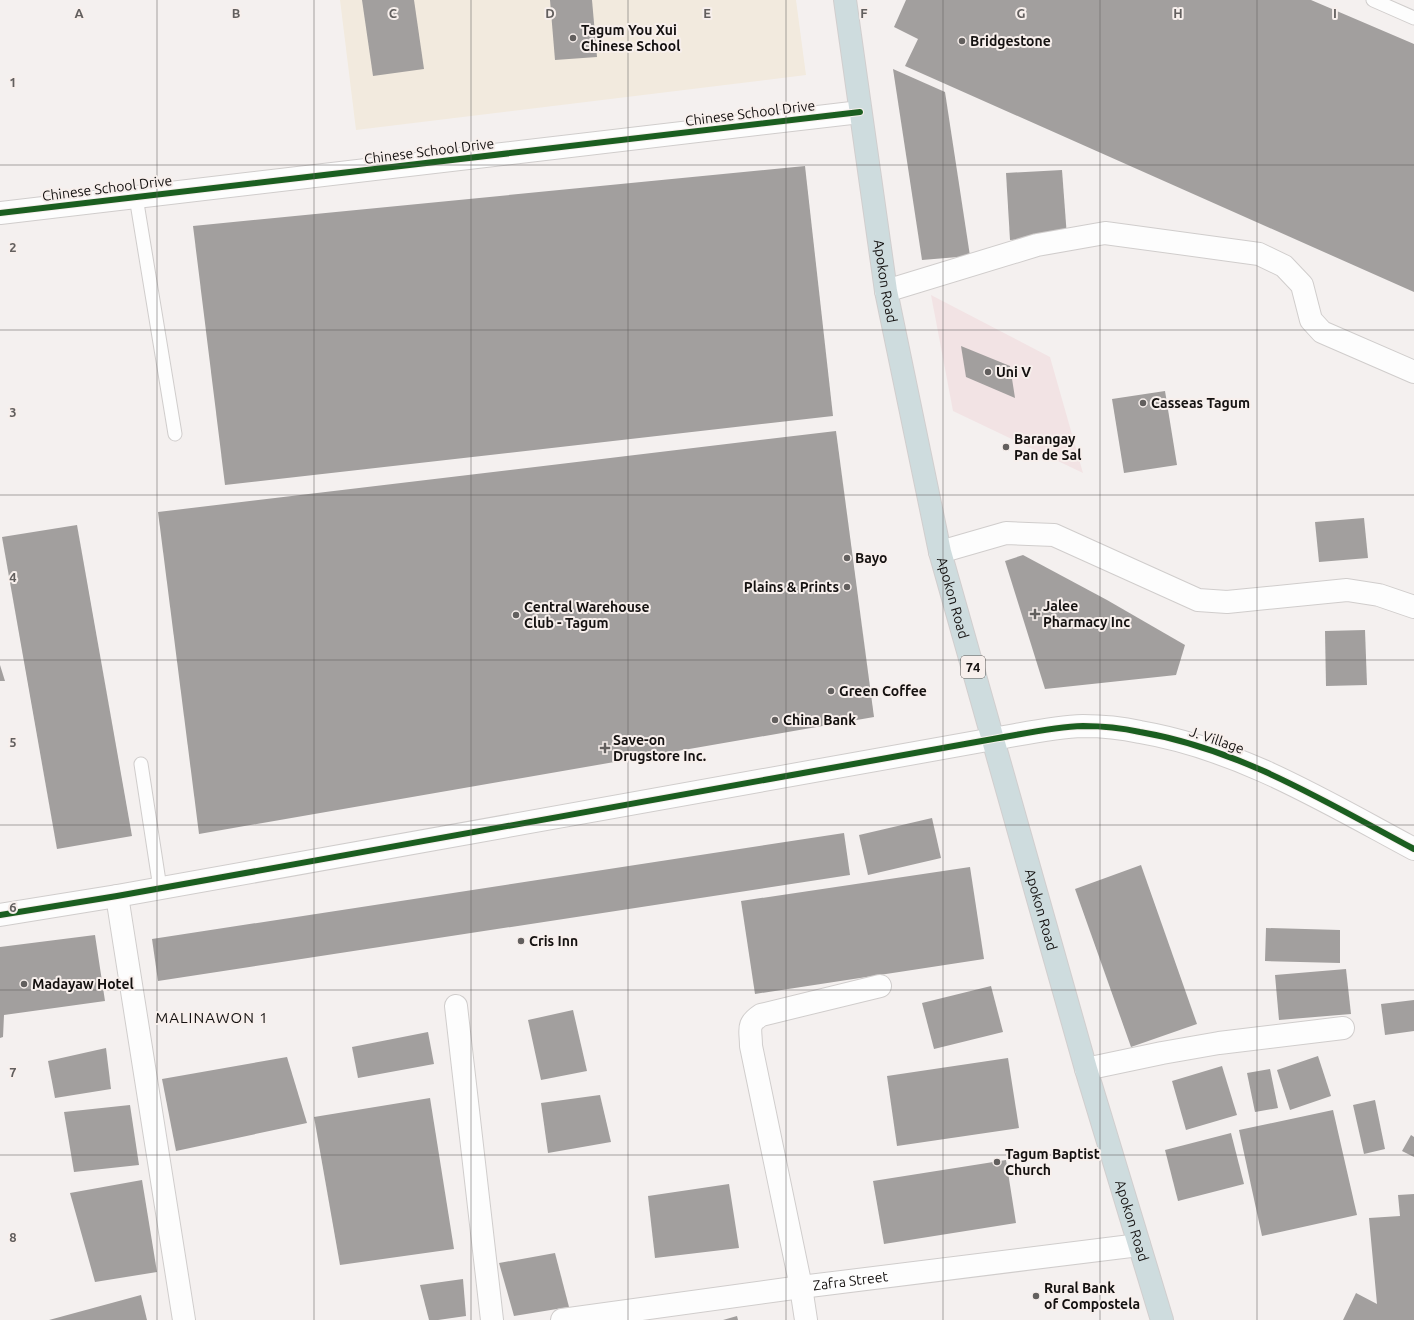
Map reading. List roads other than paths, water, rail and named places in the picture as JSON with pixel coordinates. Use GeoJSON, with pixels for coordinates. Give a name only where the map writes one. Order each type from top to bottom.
{"type":"FeatureCollection","features":[{"type":"Feature","properties":{"kind":"highway","name":"Apokon Road"},"geometry":{"type":"LineString","coordinates":[[845,0],[886,291],[940,552],[1086,1069],[1162,1320]]}},
{"type":"Feature","properties":{"kind":"street","name":"Chinese School Drive"},"geometry":{"type":"LineString","coordinates":[[0,213],[860,112]]}},
{"type":"Feature","properties":{"kind":"street"},"geometry":{"type":"LineString","coordinates":[[886,291],[1037,245],[1105,233],[1259,254],[1284,266],[1302,285],[1311,320],[1322,332],[1414,372]]}},
{"type":"Feature","properties":{"kind":"street"},"geometry":{"type":"LineString","coordinates":[[940,552],[1006,533],[1054,535],[1198,600],[1227,602],[1347,590],[1380,595],[1414,607]]}},
{"type":"Feature","properties":{"kind":"street","name":"J. Village"},"geometry":{"type":"LineString","coordinates":[[0,915],[117,896],[993,739],[1053,729],[1084,726],[1120,728],[1157,734],[1194,744],[1244,761],[1293,784],[1414,849]]}},
{"type":"Feature","properties":{"kind":"street"},"geometry":{"type":"LineString","coordinates":[[117,896],[184,1320]]}},
{"type":"Feature","properties":{"kind":"street"},"geometry":{"type":"LineString","coordinates":[[806,1320],[801,1287],[751,1046],[750,1024],[761,1015],[880,986]]}},
{"type":"Feature","properties":{"kind":"street"},"geometry":{"type":"LineString","coordinates":[[456,1006],[492,1320]]}},
{"type":"Feature","properties":{"kind":"street"},"geometry":{"type":"LineString","coordinates":[[1086,1069],[1162,1053],[1212,1045],[1343,1028]]}},
{"type":"Feature","properties":{"kind":"street","name":"Zafra Street"},"geometry":{"type":"LineString","coordinates":[[562,1320],[801,1287],[1139,1245]]}},
{"type":"Feature","properties":{"kind":"lane"},"geometry":{"type":"LineString","coordinates":[[1373,0],[1414,18]]}},
{"type":"Feature","properties":{"kind":"lane"},"geometry":{"type":"LineString","coordinates":[[136,197],[176,434]]}},
{"type":"Feature","properties":{"kind":"lane"},"geometry":{"type":"LineString","coordinates":[[140,764],[160,888]]}},
{"type":"Feature","properties":{"kind":"place","name":"Tagum You Xui Chinese School"},"geometry":{"type":"Point","coordinates":[573,38]}},
{"type":"Feature","properties":{"kind":"place","name":"Bridgestone"},"geometry":{"type":"Point","coordinates":[962,41]}},
{"type":"Feature","properties":{"kind":"place","name":"Uni V"},"geometry":{"type":"Point","coordinates":[988,372]}},
{"type":"Feature","properties":{"kind":"place","name":"Casseas Tagum"},"geometry":{"type":"Point","coordinates":[1143,403]}},
{"type":"Feature","properties":{"kind":"place","name":"Barangay Pan de Sal"},"geometry":{"type":"Point","coordinates":[1006,447]}},
{"type":"Feature","properties":{"kind":"place","name":"Bayo"},"geometry":{"type":"Point","coordinates":[847,558]}},
{"type":"Feature","properties":{"kind":"place","name":"Plains & Prints"},"geometry":{"type":"Point","coordinates":[847,587]}},
{"type":"Feature","properties":{"kind":"place","name":"Jalee Pharmacy Inc"},"geometry":{"type":"Point","coordinates":[1035,614]}},
{"type":"Feature","properties":{"kind":"place","name":"Central Warehouse Club - Tagum"},"geometry":{"type":"Point","coordinates":[516,615]}},
{"type":"Feature","properties":{"kind":"place","name":"Green Coffee"},"geometry":{"type":"Point","coordinates":[831,691]}},
{"type":"Feature","properties":{"kind":"place","name":"China Bank"},"geometry":{"type":"Point","coordinates":[775,720]}},
{"type":"Feature","properties":{"kind":"place","name":"Save-on Drugstore Inc."},"geometry":{"type":"Point","coordinates":[605,748]}},
{"type":"Feature","properties":{"kind":"place","name":"Cris Inn"},"geometry":{"type":"Point","coordinates":[521,941]}},
{"type":"Feature","properties":{"kind":"place","name":"Madayaw Hotel"},"geometry":{"type":"Point","coordinates":[24,984]}},
{"type":"Feature","properties":{"kind":"place","name":"Tagum Baptist Church"},"geometry":{"type":"Point","coordinates":[997,1162]}},
{"type":"Feature","properties":{"kind":"place","name":"Rural Bank of Compostela"},"geometry":{"type":"Point","coordinates":[1036,1296]}},
{"type":"Feature","properties":{"kind":"district","name":"MALINAWON 1"},"geometry":{"type":"Point","coordinates":[212,1017]}}]}
